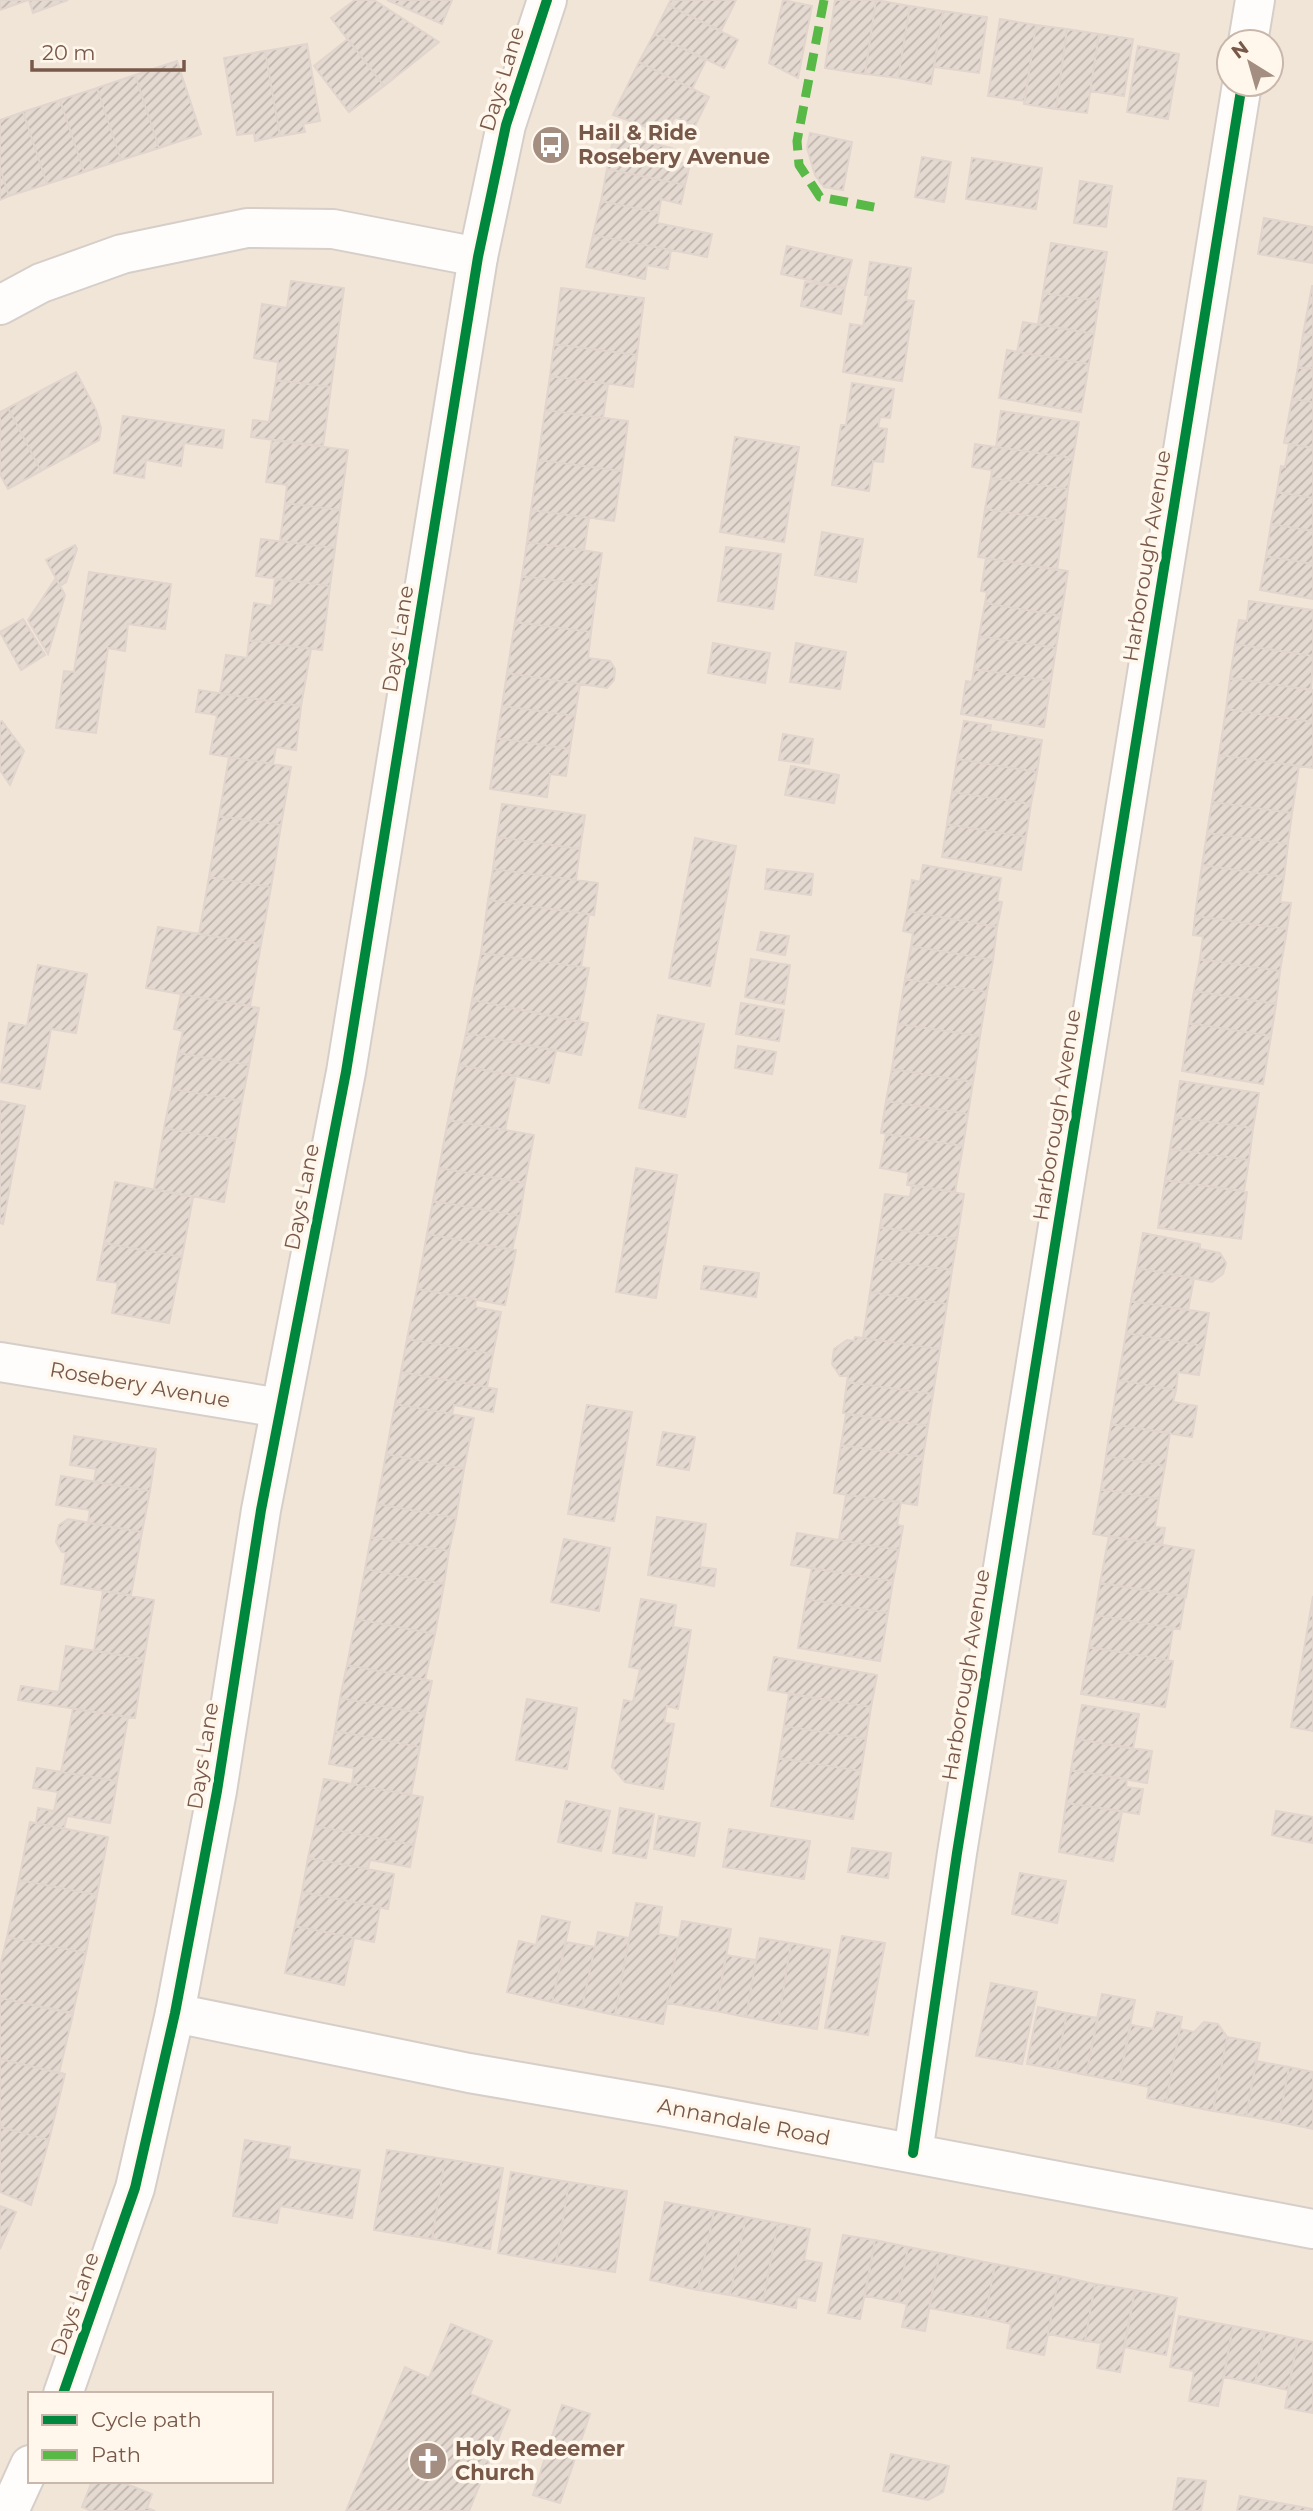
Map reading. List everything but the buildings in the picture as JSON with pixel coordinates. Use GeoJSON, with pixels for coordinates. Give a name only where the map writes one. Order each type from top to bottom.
{"type":"FeatureCollection","features":[{"type":"Feature","properties":{"kind":"street","name":"Days Lane"},"geometry":{"type":"LineString","coordinates":[[64,2392],[135,2188],[176,2013],[218,1791],[261,1510],[346,1072],[478,257],[506,125],[547,0]]}},
{"type":"Feature","properties":{"kind":"street"},"geometry":{"type":"LineString","coordinates":[[1250,28],[1255,0]]}},
{"type":"Feature","properties":{"kind":"street","name":"Harborough Avenue"},"geometry":{"type":"LineString","coordinates":[[913,2153],[957,1853],[1240,98]]}},
{"type":"Feature","properties":{"kind":"street"},"geometry":{"type":"LineString","coordinates":[[0,305],[41,283],[122,254],[247,228],[332,229],[478,257]]}},
{"type":"Feature","properties":{"kind":"street","name":"Rosebery Avenue"},"geometry":{"type":"LineString","coordinates":[[0,1362],[280,1409]]}},
{"type":"Feature","properties":{"kind":"street","name":"Annandale Road"},"geometry":{"type":"LineString","coordinates":[[176,2013],[469,2073],[1313,2229]]}},
{"type":"Feature","properties":{"kind":"street"},"geometry":{"type":"LineString","coordinates":[[9,2511],[28,2469]]}},
{"type":"Feature","properties":{"kind":"shaded area"},"geometry":{"type":"Polygon","coordinates":[[[0,0],[1313,0],[1313,2511],[0,2511],[0,0]]]}},
{"type":"Feature","properties":{"kind":"marked path"},"geometry":{"type":"LineString","coordinates":[[824,0],[797,141],[799,165],[820,197],[879,208]]}},
{"type":"Feature","properties":{"kind":"cycle path"},"geometry":{"type":"LineString","coordinates":[[64,2392],[135,2188],[175,2013],[217,1791],[261,1510],[346,1072],[478,257],[506,125],[547,0]]}},
{"type":"Feature","properties":{"kind":"cycle path"},"geometry":{"type":"LineString","coordinates":[[913,2153],[957,1853],[1240,98]]}},
{"type":"Feature","properties":{"kind":"place","name":"Hail & Ride Rosebery Avenue"},"geometry":{"type":"Point","coordinates":[551,145]}},
{"type":"Feature","properties":{"kind":"place","name":"Holy Redeemer Church"},"geometry":{"type":"Point","coordinates":[428,2461]}}]}
